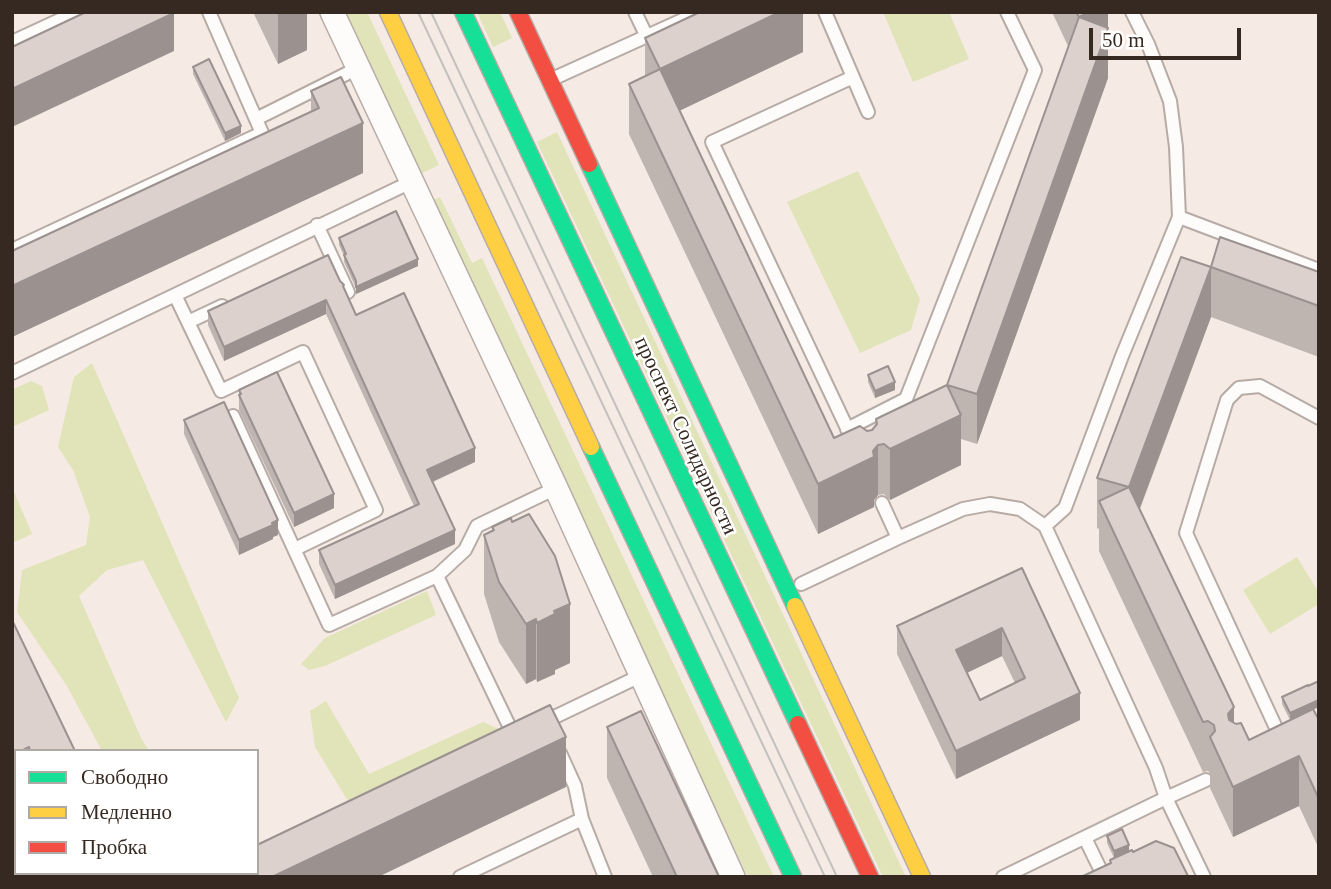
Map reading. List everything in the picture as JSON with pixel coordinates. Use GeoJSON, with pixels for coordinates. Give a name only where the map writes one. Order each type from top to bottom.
{"type":"FeatureCollection","features":[{"type":"Feature","properties":{"kind":"main road"},"geometry":{"type":"LineString","coordinates":[[388,12],[793,877]]}},
{"type":"Feature","properties":{"kind":"main road","name":"проспект Солидарности"},"geometry":{"type":"LineString","coordinates":[[463,12],[870,877]]}},
{"type":"Feature","properties":{"kind":"main road"},"geometry":{"type":"LineString","coordinates":[[518,12],[922,877]]}},
{"type":"Feature","properties":{"kind":"street"},"geometry":{"type":"LineString","coordinates":[[332,12],[556,488],[733,877]]}},
{"type":"Feature","properties":{"kind":"lane"},"geometry":{"type":"LineString","coordinates":[[12,42],[77,12]]}},
{"type":"Feature","properties":{"kind":"lane"},"geometry":{"type":"LineString","coordinates":[[12,250],[262,133],[209,12]]}},
{"type":"Feature","properties":{"kind":"lane"},"geometry":{"type":"LineString","coordinates":[[635,12],[647,37]]}},
{"type":"Feature","properties":{"kind":"lane"},"geometry":{"type":"LineString","coordinates":[[550,80],[700,12]]}},
{"type":"Feature","properties":{"kind":"lane"},"geometry":{"type":"LineString","coordinates":[[825,12],[868,111]]}},
{"type":"Feature","properties":{"kind":"lane"},"geometry":{"type":"LineString","coordinates":[[847,429],[906,399],[1035,70],[1007,12]]}},
{"type":"Feature","properties":{"kind":"lane"},"geometry":{"type":"LineString","coordinates":[[1045,526],[1065,508],[1122,356],[1179,217],[1176,146],[1170,101],[1148,44],[1132,12]]}},
{"type":"Feature","properties":{"kind":"lane"},"geometry":{"type":"LineString","coordinates":[[256,119],[358,68]]}},
{"type":"Feature","properties":{"kind":"lane"},"geometry":{"type":"LineString","coordinates":[[853,76],[712,142],[858,453]]}},
{"type":"Feature","properties":{"kind":"lane"},"geometry":{"type":"LineString","coordinates":[[12,373],[411,182]]}},
{"type":"Feature","properties":{"kind":"lane"},"geometry":{"type":"LineString","coordinates":[[1179,217],[1319,270]]}},
{"type":"Feature","properties":{"kind":"lane"},"geometry":{"type":"LineString","coordinates":[[317,225],[324,258],[348,292]]}},
{"type":"Feature","properties":{"kind":"lane"},"geometry":{"type":"LineString","coordinates":[[175,295],[221,391],[303,352],[376,510],[295,549]]}},
{"type":"Feature","properties":{"kind":"lane"},"geometry":{"type":"LineString","coordinates":[[188,322],[236,299]]}},
{"type":"Feature","properties":{"kind":"lane"},"geometry":{"type":"LineString","coordinates":[[1284,744],[1186,533],[1227,401],[1239,388],[1260,386],[1319,418]]}},
{"type":"Feature","properties":{"kind":"lane"},"geometry":{"type":"LineString","coordinates":[[233,416],[329,625],[437,576],[465,550],[477,526],[556,488]]}},
{"type":"Feature","properties":{"kind":"lane"},"geometry":{"type":"LineString","coordinates":[[882,503],[898,538]]}},
{"type":"Feature","properties":{"kind":"lane"},"geometry":{"type":"LineString","coordinates":[[801,584],[963,509],[990,504],[1020,509],[1045,526],[1156,768],[1184,851],[1203,877]]}},
{"type":"Feature","properties":{"kind":"lane"},"geometry":{"type":"LineString","coordinates":[[437,576],[537,732],[575,786],[582,819],[605,877]]}},
{"type":"Feature","properties":{"kind":"lane"},"geometry":{"type":"LineString","coordinates":[[501,742],[537,732],[640,676]]}},
{"type":"Feature","properties":{"kind":"lane"},"geometry":{"type":"LineString","coordinates":[[1003,877],[1206,780]]}},
{"type":"Feature","properties":{"kind":"lane"},"geometry":{"type":"LineString","coordinates":[[460,877],[582,819]]}},
{"type":"Feature","properties":{"kind":"lane"},"geometry":{"type":"LineString","coordinates":[[1085,838],[1104,877]]}},
{"type":"Feature","properties":{"kind":"green space"},"geometry":{"type":"Polygon","coordinates":[[[341,12],[367,12],[439,165],[418,175],[341,12]]]}},
{"type":"Feature","properties":{"kind":"green space"},"geometry":{"type":"Polygon","coordinates":[[[477,12],[500,12],[512,38],[493,47],[477,12]]]}},
{"type":"Feature","properties":{"kind":"green space"},"geometry":{"type":"Polygon","coordinates":[[[883,12],[949,12],[969,59],[913,82],[883,12]]]}},
{"type":"Feature","properties":{"kind":"green space"},"geometry":{"type":"Polygon","coordinates":[[[557,132],[906,877],[883,877],[537,142],[557,132]]]}},
{"type":"Feature","properties":{"kind":"green space"},"geometry":{"type":"Polygon","coordinates":[[[858,171],[920,299],[911,330],[860,353],[787,202],[858,171]]]}},
{"type":"Feature","properties":{"kind":"green space"},"geometry":{"type":"Polygon","coordinates":[[[440,197],[472,263],[482,258],[774,877],[748,877],[430,201],[440,197]]]}},
{"type":"Feature","properties":{"kind":"green space"},"geometry":{"type":"Polygon","coordinates":[[[92,363],[239,698],[226,722],[143,560],[107,570],[79,596],[148,749],[101,749],[67,686],[17,612],[22,570],[86,545],[90,517],[73,470],[58,447],[74,377],[92,363]]]}},
{"type":"Feature","properties":{"kind":"green space"},"geometry":{"type":"Polygon","coordinates":[[[31,381],[42,386],[49,410],[12,427],[12,390],[31,381]]]}},
{"type":"Feature","properties":{"kind":"green space"},"geometry":{"type":"Polygon","coordinates":[[[12,487],[32,534],[12,543],[12,487]]]}},
{"type":"Feature","properties":{"kind":"green space"},"geometry":{"type":"Polygon","coordinates":[[[1297,557],[1319,593],[1319,604],[1270,634],[1243,590],[1297,557]]]}},
{"type":"Feature","properties":{"kind":"green space"},"geometry":{"type":"Polygon","coordinates":[[[427,591],[436,615],[325,666],[309,670],[301,664],[325,638],[427,591]]]}},
{"type":"Feature","properties":{"kind":"green space"},"geometry":{"type":"Polygon","coordinates":[[[326,701],[369,774],[483,722],[499,729],[500,740],[351,806],[315,747],[310,711],[326,701]]]}},
{"type":"Feature","properties":{"kind":"building"},"geometry":{"type":"Polygon","coordinates":[[[86,12],[174,13],[12,89],[12,47],[86,12]]]}},
{"type":"Feature","properties":{"kind":"building"},"geometry":{"type":"Polygon","coordinates":[[[700,12],[780,12],[660,69],[645,38],[700,12]]]}},
{"type":"Feature","properties":{"kind":"building"},"geometry":{"type":"Polygon","coordinates":[[[1076,12],[1089,12],[1079,17],[1076,12]]]}},
{"type":"Feature","properties":{"kind":"building"},"geometry":{"type":"Polygon","coordinates":[[[1079,17],[1108,28],[977,394],[947,385],[1079,17]]]}},
{"type":"Feature","properties":{"kind":"building"},"geometry":{"type":"Polygon","coordinates":[[[209,59],[241,126],[225,133],[193,67],[209,59]]]}},
{"type":"Feature","properties":{"kind":"building"},"geometry":{"type":"Polygon","coordinates":[[[660,69],[834,438],[860,426],[867,431],[872,430],[877,424],[876,419],[947,385],[961,415],[890,449],[884,444],[878,445],[873,451],[874,457],[818,484],[629,84],[660,69]]]}},
{"type":"Feature","properties":{"kind":"building"},"geometry":{"type":"Polygon","coordinates":[[[341,77],[363,123],[12,286],[12,251],[319,108],[311,91],[341,77]]]}},
{"type":"Feature","properties":{"kind":"building"},"geometry":{"type":"Polygon","coordinates":[[[396,211],[418,259],[356,287],[339,238],[396,211]]]}},
{"type":"Feature","properties":{"kind":"building"},"geometry":{"type":"Polygon","coordinates":[[[1220,237],[1319,272],[1319,306],[1211,267],[1220,237]]]}},
{"type":"Feature","properties":{"kind":"building"},"geometry":{"type":"Polygon","coordinates":[[[328,255],[356,315],[404,293],[475,448],[427,470],[455,530],[335,585],[319,550],[419,504],[326,300],[224,347],[208,311],[328,255]]]}},
{"type":"Feature","properties":{"kind":"building"},"geometry":{"type":"Polygon","coordinates":[[[1181,257],[1211,267],[1129,487],[1097,478],[1181,257]]]}},
{"type":"Feature","properties":{"kind":"building"},"geometry":{"type":"Polygon","coordinates":[[[888,366],[895,382],[875,391],[868,375],[888,366]]]}},
{"type":"Feature","properties":{"kind":"building"},"geometry":{"type":"Polygon","coordinates":[[[277,372],[334,494],[294,513],[239,395],[239,390],[277,372]]]}},
{"type":"Feature","properties":{"kind":"building"},"geometry":{"type":"Polygon","coordinates":[[[224,402],[278,520],[272,523],[273,525],[239,540],[184,420],[224,402]]]}},
{"type":"Feature","properties":{"kind":"building"},"geometry":{"type":"Polygon","coordinates":[[[1129,487],[1234,707],[1228,714],[1229,720],[1236,724],[1241,723],[1249,740],[1313,709],[1319,720],[1319,799],[1299,756],[1233,787],[1210,737],[1215,731],[1214,725],[1208,721],[1203,722],[1099,501],[1129,487]]]}},
{"type":"Feature","properties":{"kind":"building"},"geometry":{"type":"Polygon","coordinates":[[[529,514],[555,556],[570,604],[537,623],[536,619],[526,624],[499,582],[484,535],[494,530],[492,527],[511,518],[512,522],[529,514]]]}},
{"type":"Feature","properties":{"kind":"building"},"geometry":{"type":"Polygon","coordinates":[[[1022,568],[1080,693],[956,751],[897,626],[1022,568]],[[1002,628],[956,650],[980,700],[1025,678],[1002,628]]]}},
{"type":"Feature","properties":{"kind":"building"},"geometry":{"type":"Polygon","coordinates":[[[12,620],[74,749],[29,747],[14,749],[12,755],[12,620]]]}},
{"type":"Feature","properties":{"kind":"building"},"geometry":{"type":"Polygon","coordinates":[[[1319,681],[1319,700],[1290,713],[1282,697],[1319,681]]]}},
{"type":"Feature","properties":{"kind":"building"},"geometry":{"type":"Polygon","coordinates":[[[550,705],[566,737],[272,877],[212,877],[259,875],[259,844],[550,705]]]}},
{"type":"Feature","properties":{"kind":"building"},"geometry":{"type":"Polygon","coordinates":[[[641,711],[719,877],[677,877],[607,727],[641,711]]]}},
{"type":"Feature","properties":{"kind":"building"},"geometry":{"type":"Polygon","coordinates":[[[1122,829],[1129,845],[1114,851],[1107,836],[1122,829]]]}},
{"type":"Feature","properties":{"kind":"building"},"geometry":{"type":"Polygon","coordinates":[[[1156,841],[1174,848],[1188,876],[1081,877],[1111,863],[1110,860],[1156,841]]]}},
{"type":"Feature","properties":{"kind":"tram line"},"geometry":{"type":"LineString","coordinates":[[418,12],[825,877]]}},
{"type":"Feature","properties":{"kind":"tram line"},"geometry":{"type":"LineString","coordinates":[[431,12],[837,877]]}},
{"type":"Feature","properties":{"kind":"traffic: fast"},"geometry":{"type":"LineString","coordinates":[[463,12],[798,724]]}},
{"type":"Feature","properties":{"kind":"traffic: fast"},"geometry":{"type":"LineString","coordinates":[[589,164],[795,606]]}},
{"type":"Feature","properties":{"kind":"traffic: fast"},"geometry":{"type":"LineString","coordinates":[[591,447],[793,877]]}},
{"type":"Feature","properties":{"kind":"traffic: slow"},"geometry":{"type":"LineString","coordinates":[[388,12],[591,447]]}},
{"type":"Feature","properties":{"kind":"traffic: slow"},"geometry":{"type":"LineString","coordinates":[[795,606],[922,877]]}},
{"type":"Feature","properties":{"kind":"traffic: jam"},"geometry":{"type":"LineString","coordinates":[[518,12],[589,164]]}},
{"type":"Feature","properties":{"kind":"traffic: jam"},"geometry":{"type":"LineString","coordinates":[[798,724],[870,877]]}}]}
